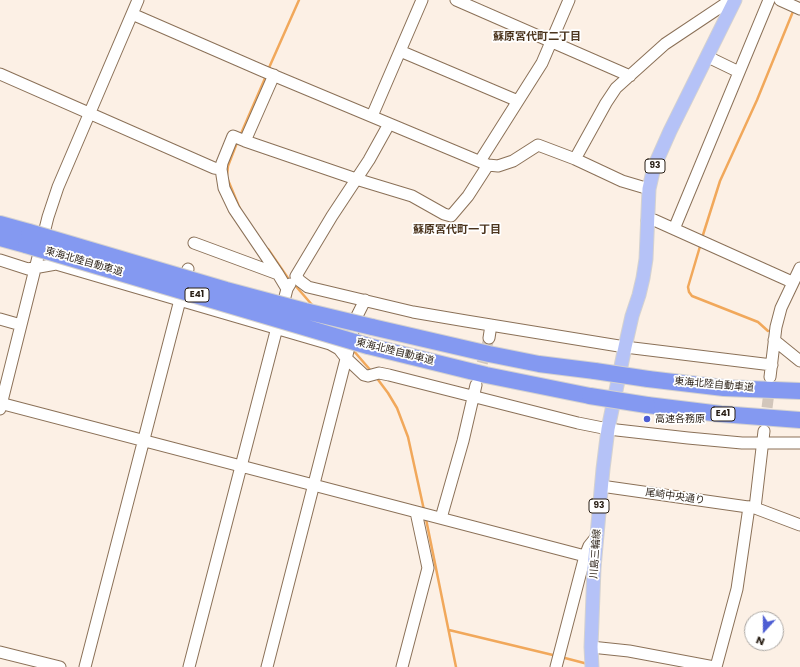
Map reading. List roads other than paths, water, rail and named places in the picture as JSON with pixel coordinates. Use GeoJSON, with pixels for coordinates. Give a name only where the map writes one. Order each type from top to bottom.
{"type":"FeatureCollection","features":[{"type":"Feature","properties":{"kind":"highway","name":"東海北陸自動車道"},"geometry":{"type":"LineString","coordinates":[[0,224],[27,239],[368,346],[486,375],[590,396],[646,405],[721,414],[800,420]]}},
{"type":"Feature","properties":{"kind":"highway","name":"東海北陸自動車道"},"geometry":{"type":"LineString","coordinates":[[0,238],[27,239],[305,311],[496,356],[539,364],[724,388],[800,390]]}},
{"type":"Feature","properties":{"kind":"main road","name":"93"},"geometry":{"type":"LineString","coordinates":[[625,347],[643,278],[646,259],[649,189],[654,167],[670,131],[735,0]]}},
{"type":"Feature","properties":{"kind":"main road","name":"川島三輪線"},"geometry":{"type":"LineString","coordinates":[[592,667],[591,647],[594,568],[601,486],[608,429],[625,347]]}},
{"type":"Feature","properties":{"kind":"street"},"geometry":{"type":"LineString","coordinates":[[138,0],[58,187],[48,217],[1,406],[242,466],[585,556]]}},
{"type":"Feature","properties":{"kind":"street"},"geometry":{"type":"LineString","coordinates":[[372,116],[422,0]]}},
{"type":"Feature","properties":{"kind":"street"},"geometry":{"type":"LineString","coordinates":[[456,0],[630,76]]}},
{"type":"Feature","properties":{"kind":"street"},"geometry":{"type":"LineString","coordinates":[[278,274],[234,209],[224,188],[221,170],[222,163],[233,136],[356,179],[412,196],[444,214],[451,216],[468,196],[518,100],[542,63],[569,0]]}},
{"type":"Feature","properties":{"kind":"street"},"geometry":{"type":"LineString","coordinates":[[575,159],[616,88],[665,44],[731,0]]}},
{"type":"Feature","properties":{"kind":"street"},"geometry":{"type":"LineString","coordinates":[[674,229],[769,0]]}},
{"type":"Feature","properties":{"kind":"street"},"geometry":{"type":"LineString","coordinates":[[780,0],[797,7]]}},
{"type":"Feature","properties":{"kind":"street"},"geometry":{"type":"LineString","coordinates":[[132,14],[262,71],[484,163],[498,166],[513,161],[538,145],[575,159],[622,180],[649,189]]}},
{"type":"Feature","properties":{"kind":"street"},"geometry":{"type":"LineString","coordinates":[[400,51],[518,100]]}},
{"type":"Feature","properties":{"kind":"street"},"geometry":{"type":"LineString","coordinates":[[708,57],[739,72]]}},
{"type":"Feature","properties":{"kind":"street"},"geometry":{"type":"LineString","coordinates":[[0,74],[221,170]]}},
{"type":"Feature","properties":{"kind":"street"},"geometry":{"type":"LineString","coordinates":[[240,139],[274,75]]}},
{"type":"Feature","properties":{"kind":"street"},"geometry":{"type":"LineString","coordinates":[[189,667],[276,330],[291,283],[332,216],[370,160],[389,124]]}},
{"type":"Feature","properties":{"kind":"street"},"geometry":{"type":"LineString","coordinates":[[647,221],[654,220],[792,282]]}},
{"type":"Feature","properties":{"kind":"street"},"geometry":{"type":"LineString","coordinates":[[194,243],[278,274],[291,283],[300,282],[308,287],[413,312],[625,347],[772,365]]}},
{"type":"Feature","properties":{"kind":"street"},"geometry":{"type":"LineString","coordinates":[[0,260],[28,269],[56,264],[276,330],[330,344],[339,349],[348,351],[364,375],[368,376],[379,374],[389,375],[475,390],[578,422],[608,429],[742,443],[800,442]]}},
{"type":"Feature","properties":{"kind":"street"},"geometry":{"type":"LineString","coordinates":[[770,377],[774,340],[781,308],[792,282],[800,268]]}},
{"type":"Feature","properties":{"kind":"street"},"geometry":{"type":"LineString","coordinates":[[85,667],[142,441],[188,269]]}},
{"type":"Feature","properties":{"kind":"street"},"geometry":{"type":"LineString","coordinates":[[267,667],[357,316],[364,300]]}},
{"type":"Feature","properties":{"kind":"street"},"geometry":{"type":"LineString","coordinates":[[0,319],[21,325]]}},
{"type":"Feature","properties":{"kind":"street"},"geometry":{"type":"LineString","coordinates":[[488,338],[492,325]]}},
{"type":"Feature","properties":{"kind":"street"},"geometry":{"type":"LineString","coordinates":[[774,340],[800,361]]}},
{"type":"Feature","properties":{"kind":"street"},"geometry":{"type":"LineString","coordinates":[[441,518],[463,441],[475,390]]}},
{"type":"Feature","properties":{"kind":"street"},"geometry":{"type":"LineString","coordinates":[[591,647],[629,651],[715,667],[737,589],[764,431]]}},
{"type":"Feature","properties":{"kind":"street","name":"尾崎中央通り"},"geometry":{"type":"LineString","coordinates":[[601,486],[752,508],[800,525]]}},
{"type":"Feature","properties":{"kind":"street"},"geometry":{"type":"LineString","coordinates":[[402,667],[428,568],[422,514]]}},
{"type":"Feature","properties":{"kind":"street"},"geometry":{"type":"LineString","coordinates":[[556,667],[585,556],[589,546],[597,536]]}},
{"type":"Feature","properties":{"kind":"street"},"geometry":{"type":"LineString","coordinates":[[0,652],[60,667]]}},
{"type":"Feature","properties":{"kind":"waterway"},"geometry":{"type":"LineString","coordinates":[[268,70],[299,0]]}},
{"type":"Feature","properties":{"kind":"waterway"},"geometry":{"type":"LineString","coordinates":[[702,238],[720,181],[757,100],[794,9]]}},
{"type":"Feature","properties":{"kind":"waterway"},"geometry":{"type":"LineString","coordinates":[[240,136],[266,76]]}},
{"type":"Feature","properties":{"kind":"waterway"},"geometry":{"type":"LineString","coordinates":[[227,175],[228,166],[238,140]]}},
{"type":"Feature","properties":{"kind":"waterway"},"geometry":{"type":"LineString","coordinates":[[228,180],[240,209]]}},
{"type":"Feature","properties":{"kind":"waterway"},"geometry":{"type":"LineString","coordinates":[[701,243],[688,287],[692,296],[758,322],[768,331]]}},
{"type":"Feature","properties":{"kind":"waterway"},"geometry":{"type":"LineString","coordinates":[[268,249],[290,281]]}},
{"type":"Feature","properties":{"kind":"waterway"},"geometry":{"type":"LineString","coordinates":[[294,284],[313,306]]}},
{"type":"Feature","properties":{"kind":"waterway"},"geometry":{"type":"LineString","coordinates":[[353,350],[372,372]]}},
{"type":"Feature","properties":{"kind":"waterway"},"geometry":{"type":"LineString","coordinates":[[376,377],[397,408],[408,437],[424,510]]}},
{"type":"Feature","properties":{"kind":"waterway"},"geometry":{"type":"LineString","coordinates":[[426,519],[456,667]]}},
{"type":"Feature","properties":{"kind":"waterway"},"geometry":{"type":"LineString","coordinates":[[449,630],[557,656]]}},
{"type":"Feature","properties":{"kind":"waterway"},"geometry":{"type":"LineString","coordinates":[[561,657],[588,664]]}},
{"type":"Feature","properties":{"kind":"tunnel"},"geometry":{"type":"LineString","coordinates":[[478,379],[489,338]]}},
{"type":"Feature","properties":{"kind":"tunnel"},"geometry":{"type":"LineString","coordinates":[[765,424],[770,384]]}},
{"type":"Feature","properties":{"kind":"place","name":"高速各務原"},"geometry":{"type":"Point","coordinates":[647,419]}},
{"type":"Feature","properties":{"kind":"district","name":"蘇原宮代町二丁目"},"geometry":{"type":"Point","coordinates":[537,37]}},
{"type":"Feature","properties":{"kind":"district","name":"蘇原宮代町一丁目"},"geometry":{"type":"Point","coordinates":[457,230]}}]}
